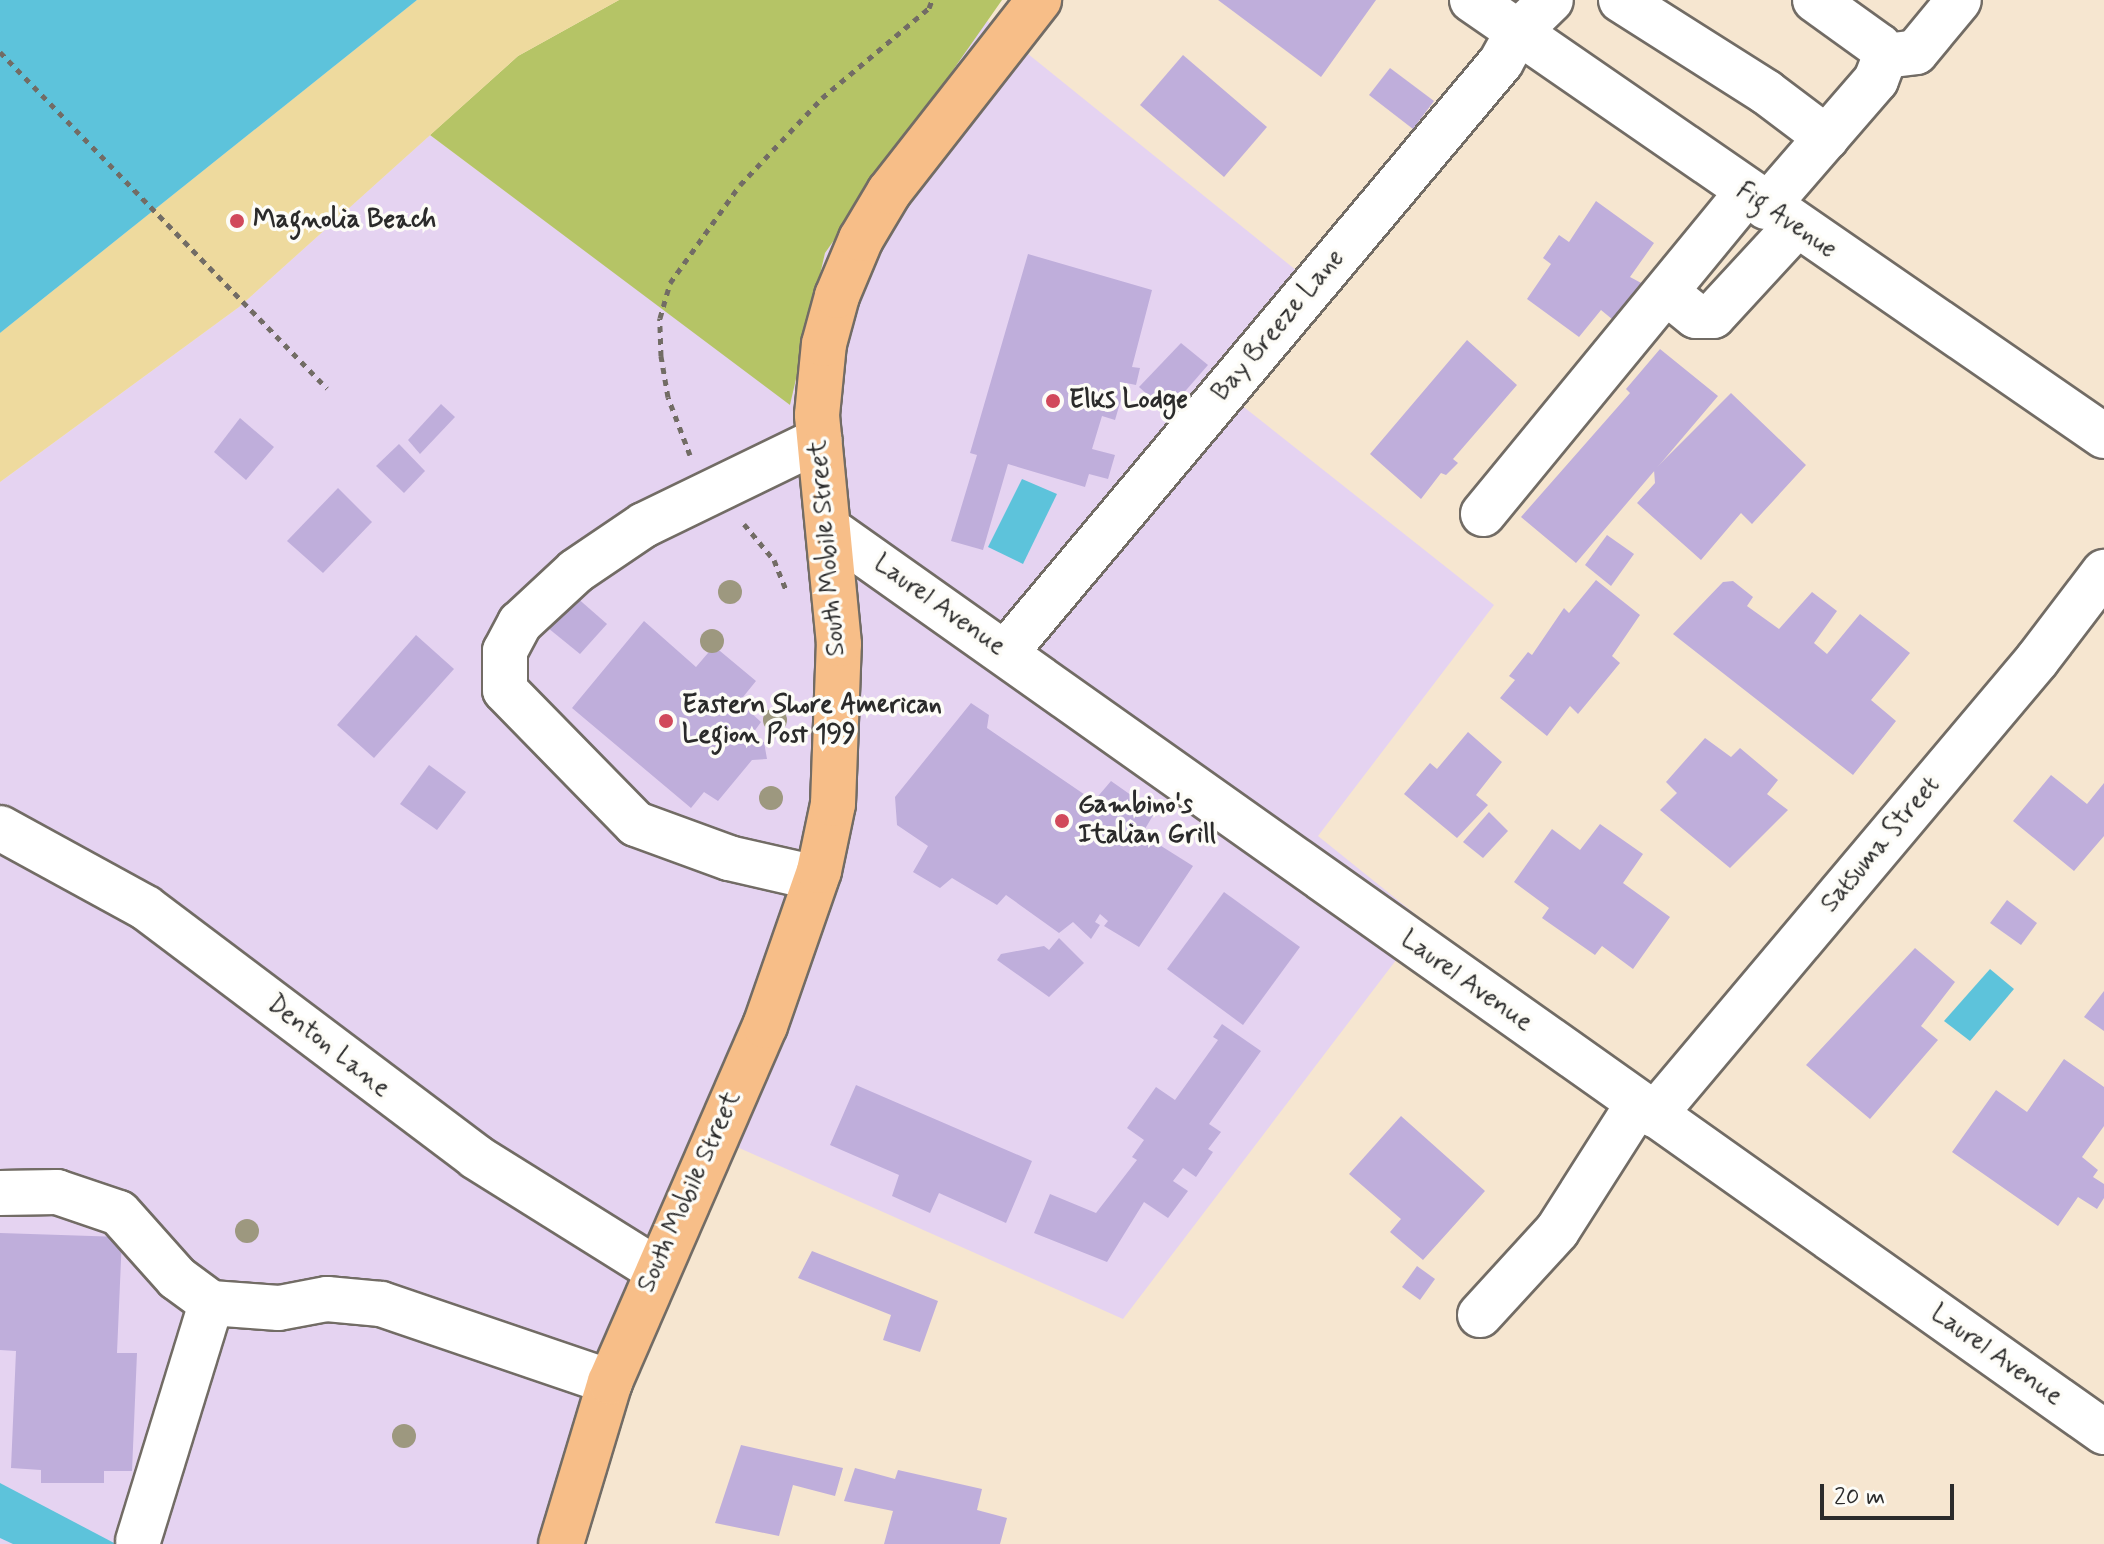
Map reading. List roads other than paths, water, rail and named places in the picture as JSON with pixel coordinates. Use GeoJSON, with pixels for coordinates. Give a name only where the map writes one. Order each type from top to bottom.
{"type":"FeatureCollection","features":[{"type":"Feature","properties":{"kind":"main road","name":"South Mobile Street"},"geometry":{"type":"LineString","coordinates":[[561,1544],[610,1382],[655,1269],[765,1026],[816,878],[833,804],[839,728],[839,644],[819,440],[824,344],[861,239],[926,140],[1039,0]]}},
{"type":"Feature","properties":{"kind":"street","name":"Fig Avenue"},"geometry":{"type":"LineString","coordinates":[[1472,0],[1769,209],[2104,436]]}},
{"type":"Feature","properties":{"kind":"street","name":"Bay Breeze Lane"},"geometry":{"type":"LineString","coordinates":[[1006,652],[1501,62],[1517,33],[1551,0]]}},
{"type":"Feature","properties":{"kind":"street"},"geometry":{"type":"LineString","coordinates":[[1621,0],[1766,92],[1827,138]]}},
{"type":"Feature","properties":{"kind":"street"},"geometry":{"type":"LineString","coordinates":[[1815,0],[1879,46],[1885,56]]}},
{"type":"Feature","properties":{"kind":"street"},"geometry":{"type":"LineString","coordinates":[[1885,56],[1916,52],[1959,0]]}},
{"type":"Feature","properties":{"kind":"street"},"geometry":{"type":"LineString","coordinates":[[1666,292],[1696,316],[1713,316],[1769,209],[1876,80],[1885,56]]}},
{"type":"Feature","properties":{"kind":"street"},"geometry":{"type":"LineString","coordinates":[[1483,514],[1666,292],[1769,209]]}},
{"type":"Feature","properties":{"kind":"street"},"geometry":{"type":"LineString","coordinates":[[816,878],[729,858],[636,824],[505,690],[505,651],[520,623],[576,571],[644,525],[819,440]]}},
{"type":"Feature","properties":{"kind":"street","name":"Laurel Avenue"},"geometry":{"type":"LineString","coordinates":[[830,530],[2104,1432]]}},
{"type":"Feature","properties":{"kind":"street","name":"Satsuma Street"},"geometry":{"type":"LineString","coordinates":[[1480,1315],[1557,1231],[1646,1109],[2037,660],[2104,572]]}},
{"type":"Feature","properties":{"kind":"street","name":"Denton Lane"},"geometry":{"type":"LineString","coordinates":[[0,828],[146,908],[476,1157],[655,1269]]}},
{"type":"Feature","properties":{"kind":"street"},"geometry":{"type":"LineString","coordinates":[[0,1193],[57,1192],[119,1213],[177,1278],[211,1303],[279,1308],[327,1299],[381,1304],[610,1382]]}},
{"type":"Feature","properties":{"kind":"street"},"geometry":{"type":"LineString","coordinates":[[138,1541],[211,1303]]}},
{"type":"Feature","properties":{"kind":"water"},"geometry":{"type":"Polygon","coordinates":[[[0,0],[417,0],[0,333],[0,0]]]}},
{"type":"Feature","properties":{"kind":"water"},"geometry":{"type":"Polygon","coordinates":[[[1022,479],[1057,494],[1023,564],[988,547],[1022,479]]]}},
{"type":"Feature","properties":{"kind":"water"},"geometry":{"type":"Polygon","coordinates":[[[1990,969],[2014,989],[1970,1041],[1944,1021],[1990,969]]]}},
{"type":"Feature","properties":{"kind":"water"},"geometry":{"type":"Polygon","coordinates":[[[0,1483],[116,1544],[13,1544],[0,1538],[0,1483]]]}},
{"type":"Feature","properties":{"kind":"place","name":"Magnolia Beach"},"geometry":{"type":"Point","coordinates":[237,221]}},
{"type":"Feature","properties":{"kind":"place","name":"Elks Lodge"},"geometry":{"type":"Point","coordinates":[1053,401]}},
{"type":"Feature","properties":{"kind":"place","name":"Eastern Shore American Legion Post 199"},"geometry":{"type":"Point","coordinates":[666,721]}},
{"type":"Feature","properties":{"kind":"place","name":"Gambino's Italian Grill"},"geometry":{"type":"Point","coordinates":[1062,821]}}]}
